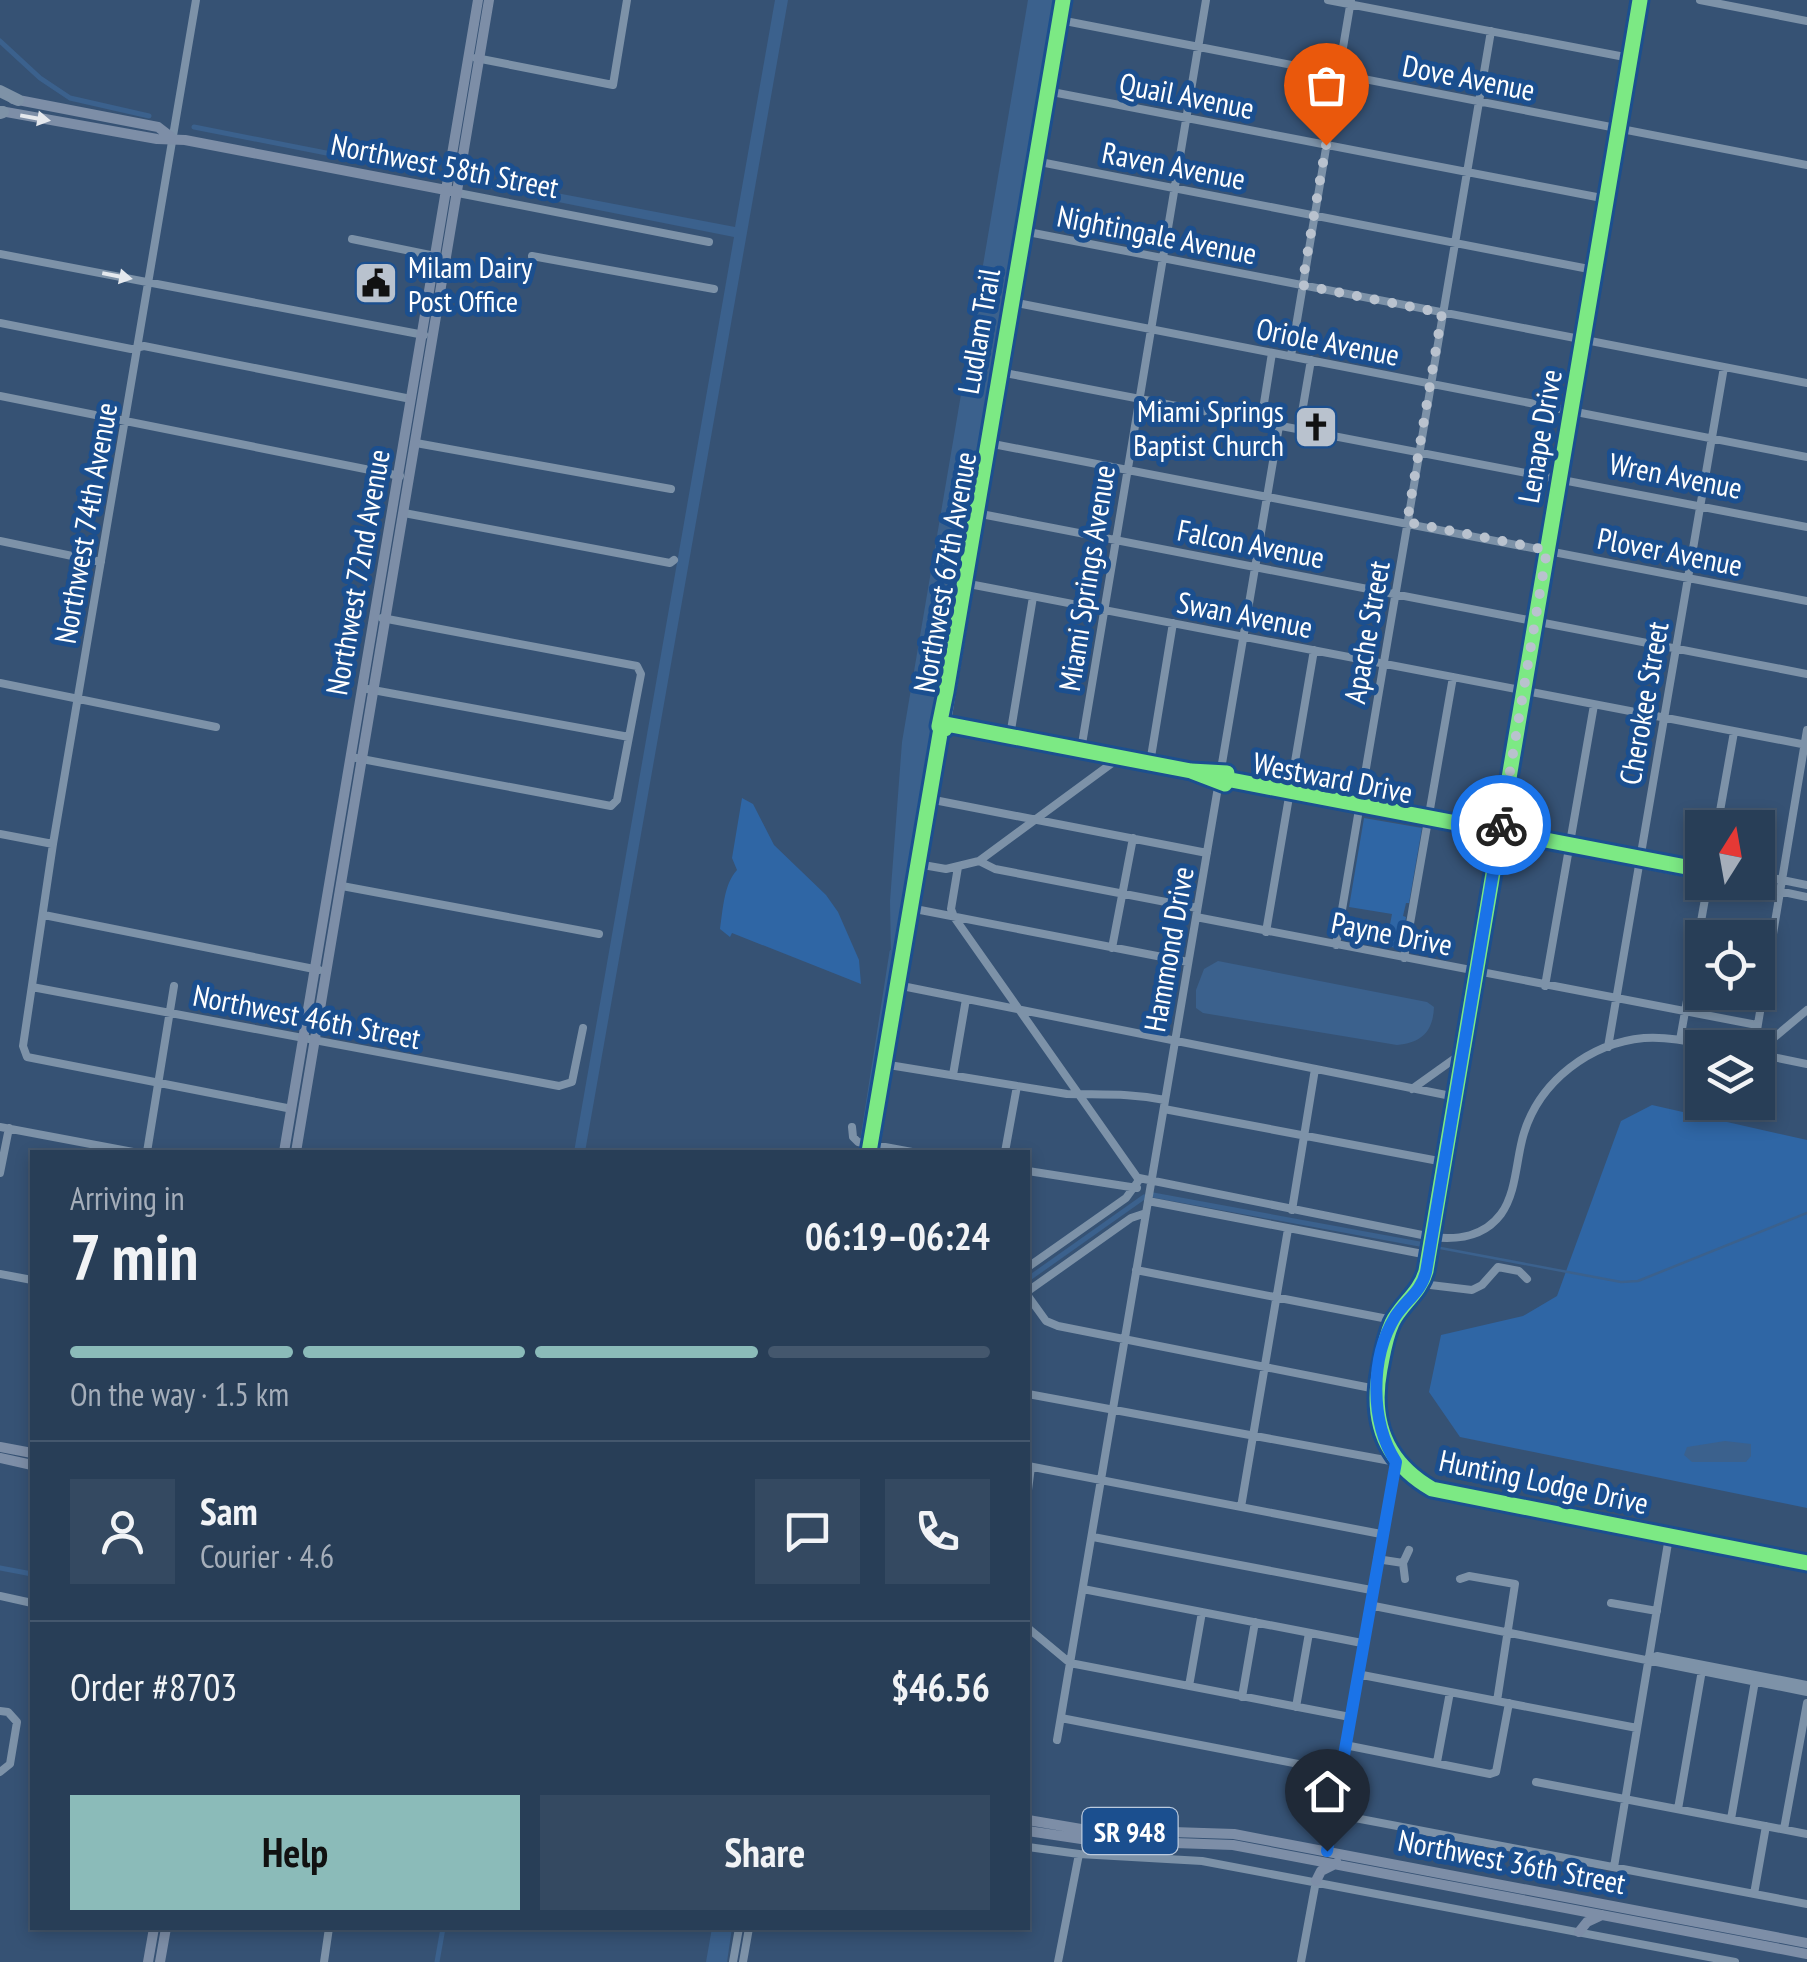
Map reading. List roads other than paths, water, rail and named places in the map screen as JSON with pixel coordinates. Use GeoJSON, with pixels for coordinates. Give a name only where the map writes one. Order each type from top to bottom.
{"type":"FeatureCollection","features":[{"type":"Feature","properties":{"kind":"highway"},"geometry":{"type":"LineString","coordinates":[[0,94],[18,100]]}},
{"type":"Feature","properties":{"kind":"main road","name":"Northwest 72nd Avenue"},"geometry":{"type":"LineString","coordinates":[[321,971],[342,886],[357,759],[404,476],[411,399],[428,336],[474,58],[478,0]]}},
{"type":"Feature","properties":{"kind":"main road","name":"Northwest 72nd Avenue"},"geometry":{"type":"LineString","coordinates":[[474,58],[490,0]]}},
{"type":"Feature","properties":{"kind":"main road","name":"Northwest 58th Street"},"geometry":{"type":"LineString","coordinates":[[18,100],[158,128],[171,137]]}},
{"type":"Feature","properties":{"kind":"main road","name":"Northwest 58th Street"},"geometry":{"type":"LineString","coordinates":[[1,112],[157,139],[171,137],[452,192]]}},
{"type":"Feature","properties":{"kind":"main road","name":"Northwest 72nd Avenue"},"geometry":{"type":"LineString","coordinates":[[380,618],[404,513],[404,476],[416,442],[435,256],[452,192]]}},
{"type":"Feature","properties":{"kind":"main road","name":"Northwest 72nd Avenue"},"geometry":{"type":"LineString","coordinates":[[284,1150],[309,1040],[337,845],[357,759]]}},
{"type":"Feature","properties":{"kind":"main road"},"geometry":{"type":"LineString","coordinates":[[337,845],[347,855]]}},
{"type":"Feature","properties":{"kind":"main road","name":"Northwest 72nd Avenue"},"geometry":{"type":"LineString","coordinates":[[296,1150],[305,1102],[309,1040]]}},
{"type":"Feature","properties":{"kind":"main road"},"geometry":{"type":"LineString","coordinates":[[292,1109],[305,1102]]}},
{"type":"Feature","properties":{"kind":"main road"},"geometry":{"type":"LineString","coordinates":[[0,1447],[27,1458]]}},
{"type":"Feature","properties":{"kind":"main road"},"geometry":{"type":"LineString","coordinates":[[0,1458],[27,1458]]}},
{"type":"Feature","properties":{"kind":"main road","name":"Northwest 36th Street"},"geometry":{"type":"LineString","coordinates":[[1030,1821],[1046,1829]]}},
{"type":"Feature","properties":{"kind":"main road","name":"Northwest 36th Street"},"geometry":{"type":"LineString","coordinates":[[1030,1830],[1105,1830],[1327,1851],[1570,1908],[1807,1954]]}},
{"type":"Feature","properties":{"kind":"main road","name":"Northwest 36th Street"},"geometry":{"type":"LineString","coordinates":[[1214,1838],[1337,1863],[1584,1900],[1807,1943]]}},
{"type":"Feature","properties":{"kind":"main road"},"geometry":{"type":"LineString","coordinates":[[1305,1857],[1314,1868],[1316,1881]]}},
{"type":"Feature","properties":{"kind":"main road"},"geometry":{"type":"LineString","coordinates":[[1316,1881],[1321,1870],[1337,1863]]}},
{"type":"Feature","properties":{"kind":"main road"},"geometry":{"type":"LineString","coordinates":[[1570,1908],[1584,1900],[1599,1914],[1579,1932]]}},
{"type":"Feature","properties":{"kind":"main road"},"geometry":{"type":"LineString","coordinates":[[1660,1925],[1674,1918]]}},
{"type":"Feature","properties":{"kind":"main road"},"geometry":{"type":"LineString","coordinates":[[148,1962],[154,1930]]}},
{"type":"Feature","properties":{"kind":"main road"},"geometry":{"type":"LineString","coordinates":[[160,1962],[166,1930]]}},
{"type":"Feature","properties":{"kind":"main road"},"geometry":{"type":"LineString","coordinates":[[1705,1934],[1748,1932],[1754,1943]]}},
{"type":"Feature","properties":{"kind":"street","name":"Northwest 74th Avenue"},"geometry":{"type":"LineString","coordinates":[[158,1084],[24,1054],[52,844],[196,0]]}},
{"type":"Feature","properties":{"kind":"street"},"geometry":{"type":"LineString","coordinates":[[474,58],[612,85],[627,0]]}},
{"type":"Feature","properties":{"kind":"street","name":"Northwest 67th Avenue"},"geometry":{"type":"LineString","coordinates":[[875,1149],[1068,0]]}},
{"type":"Feature","properties":{"kind":"street","name":"Miami Springs Avenue"},"geometry":{"type":"LineString","coordinates":[[1081,750],[1206,0]]}},
{"type":"Feature","properties":{"kind":"street"},"geometry":{"type":"LineString","coordinates":[[1328,0],[1630,58]]}},
{"type":"Feature","properties":{"kind":"street","name":"Lenape Drive"},"geometry":{"type":"LineString","coordinates":[[1432,1237],[1640,0]]}},
{"type":"Feature","properties":{"kind":"street"},"geometry":{"type":"LineString","coordinates":[[1700,0],[1807,21]]}},
{"type":"Feature","properties":{"kind":"street"},"geometry":{"type":"LineString","coordinates":[[1291,356],[1351,2]]}},
{"type":"Feature","properties":{"kind":"street","name":"Dove Avenue"},"geometry":{"type":"LineString","coordinates":[[1065,21],[1807,165]]}},
{"type":"Feature","properties":{"kind":"street","name":"Apache Street"},"geometry":{"type":"LineString","coordinates":[[1336,945],[1490,31]]}},
{"type":"Feature","properties":{"kind":"street","name":"Quail Avenue"},"geometry":{"type":"LineString","coordinates":[[1052,92],[1607,199]]}},
{"type":"Feature","properties":{"kind":"street","name":"Raven Avenue"},"geometry":{"type":"LineString","coordinates":[[1040,162],[1594,270]]}},
{"type":"Feature","properties":{"kind":"street","name":"Northwest 58th Street"},"geometry":{"type":"LineString","coordinates":[[452,192],[709,242]]}},
{"type":"Feature","properties":{"kind":"street","name":"Nightingale Avenue"},"geometry":{"type":"LineString","coordinates":[[1028,232],[1807,383]]}},
{"type":"Feature","properties":{"kind":"street"},"geometry":{"type":"LineString","coordinates":[[352,239],[435,256]]}},
{"type":"Feature","properties":{"kind":"street"},"geometry":{"type":"LineString","coordinates":[[0,254],[428,336]]}},
{"type":"Feature","properties":{"kind":"street"},"geometry":{"type":"LineString","coordinates":[[532,256],[714,289]]}},
{"type":"Feature","properties":{"kind":"street","name":"Oriole Avenue"},"geometry":{"type":"LineString","coordinates":[[1017,303],[1807,457]]}},
{"type":"Feature","properties":{"kind":"street"},"geometry":{"type":"LineString","coordinates":[[0,322],[411,399]]}},
{"type":"Feature","properties":{"kind":"street"},"geometry":{"type":"LineString","coordinates":[[1261,422],[1272,353]]}},
{"type":"Feature","properties":{"kind":"street"},"geometry":{"type":"LineString","coordinates":[[1299,430],[1311,360]]}},
{"type":"Feature","properties":{"kind":"street","name":"Cherokee Street"},"geometry":{"type":"LineString","coordinates":[[1608,1048],[1724,367]]}},
{"type":"Feature","properties":{"kind":"street","name":"Wren Avenue"},"geometry":{"type":"LineString","coordinates":[[1005,373],[1807,527]]}},
{"type":"Feature","properties":{"kind":"street"},"geometry":{"type":"LineString","coordinates":[[0,396],[404,476]]}},
{"type":"Feature","properties":{"kind":"street","name":"Hammond Drive"},"geometry":{"type":"LineString","coordinates":[[1057,1740],[1279,426]]}},
{"type":"Feature","properties":{"kind":"street"},"geometry":{"type":"LineString","coordinates":[[416,442],[672,489]]}},
{"type":"Feature","properties":{"kind":"street","name":"Plover Avenue"},"geometry":{"type":"LineString","coordinates":[[994,444],[1807,601]]}},
{"type":"Feature","properties":{"kind":"street"},"geometry":{"type":"LineString","coordinates":[[404,513],[670,563],[674,560]]}},
{"type":"Feature","properties":{"kind":"street","name":"Falcon Avenue"},"geometry":{"type":"LineString","coordinates":[[981,514],[1807,674]]}},
{"type":"Feature","properties":{"kind":"street"},"geometry":{"type":"LineString","coordinates":[[0,541],[100,562]]}},
{"type":"Feature","properties":{"kind":"street","name":"Swan Avenue"},"geometry":{"type":"LineString","coordinates":[[969,584],[1806,745]]}},
{"type":"Feature","properties":{"kind":"street"},"geometry":{"type":"LineString","coordinates":[[1010,736],[1032,597]]}},
{"type":"Feature","properties":{"kind":"street"},"geometry":{"type":"LineString","coordinates":[[357,759],[611,806],[615,804],[629,737],[640,668],[380,618]]}},
{"type":"Feature","properties":{"kind":"street"},"geometry":{"type":"LineString","coordinates":[[1150,763],[1174,624]]}},
{"type":"Feature","properties":{"kind":"street"},"geometry":{"type":"LineString","coordinates":[[1266,932],[1314,650]]}},
{"type":"Feature","properties":{"kind":"street"},"geometry":{"type":"LineString","coordinates":[[1404,958],[1453,677]]}},
{"type":"Feature","properties":{"kind":"street"},"geometry":{"type":"LineString","coordinates":[[0,683],[216,727]]}},
{"type":"Feature","properties":{"kind":"street"},"geometry":{"type":"LineString","coordinates":[[368,689],[629,737]]}},
{"type":"Feature","properties":{"kind":"street"},"geometry":{"type":"LineString","coordinates":[[1545,986],[1594,705]]}},
{"type":"Feature","properties":{"kind":"street","name":"Westward Drive"},"geometry":{"type":"LineString","coordinates":[[946,724],[1685,873]]}},
{"type":"Feature","properties":{"kind":"street"},"geometry":{"type":"LineString","coordinates":[[1757,1030],[1807,730]]}},
{"type":"Feature","properties":{"kind":"street"},"geometry":{"type":"LineString","coordinates":[[1721,810],[1734,732]]}},
{"type":"Feature","properties":{"kind":"street"},"geometry":{"type":"LineString","coordinates":[[922,865],[958,867],[979,861],[1120,758]]}},
{"type":"Feature","properties":{"kind":"street","name":"Westward Drive"},"geometry":{"type":"LineString","coordinates":[[1290,791],[1361,799],[1685,861]]}},
{"type":"Feature","properties":{"kind":"street"},"geometry":{"type":"LineString","coordinates":[[934,800],[1207,853]]}},
{"type":"Feature","properties":{"kind":"street"},"geometry":{"type":"LineString","coordinates":[[0,834],[52,844]]}},
{"type":"Feature","properties":{"kind":"street"},"geometry":{"type":"LineString","coordinates":[[1112,948],[1133,838]]}},
{"type":"Feature","properties":{"kind":"street","name":"Payne Drive"},"geometry":{"type":"LineString","coordinates":[[979,861],[995,869],[1122,894],[1266,932],[1757,1025]]}},
{"type":"Feature","properties":{"kind":"street"},"geometry":{"type":"LineString","coordinates":[[958,867],[951,909],[954,916],[1138,1183]]}},
{"type":"Feature","properties":{"kind":"street"},"geometry":{"type":"LineString","coordinates":[[1775,879],[1807,885]]}},
{"type":"Feature","properties":{"kind":"street"},"geometry":{"type":"LineString","coordinates":[[342,886],[599,934]]}},
{"type":"Feature","properties":{"kind":"street"},"geometry":{"type":"LineString","coordinates":[[1775,890],[1807,896]]}},
{"type":"Feature","properties":{"kind":"street"},"geometry":{"type":"LineString","coordinates":[[1680,1040],[1705,900]]}},
{"type":"Feature","properties":{"kind":"street"},"geometry":{"type":"LineString","coordinates":[[915,910],[1188,962]]}},
{"type":"Feature","properties":{"kind":"street","name":"Northwest 46th Street"},"geometry":{"type":"LineString","coordinates":[[44,915],[321,971]]}},
{"type":"Feature","properties":{"kind":"street"},"geometry":{"type":"LineString","coordinates":[[147,1150],[174,986]]}},
{"type":"Feature","properties":{"kind":"street"},"geometry":{"type":"LineString","coordinates":[[902,986],[1456,1097]]}},
{"type":"Feature","properties":{"kind":"street","name":"Northwest 46th Street"},"geometry":{"type":"LineString","coordinates":[[32,987],[559,1086],[572,1082],[582,1028]]}},
{"type":"Feature","properties":{"kind":"street"},"geometry":{"type":"LineString","coordinates":[[953,1075],[966,999]]}},
{"type":"Feature","properties":{"kind":"street"},"geometry":{"type":"LineString","coordinates":[[1775,1036],[1807,1010]]}},
{"type":"Feature","properties":{"kind":"street"},"geometry":{"type":"LineString","coordinates":[[1030,1172],[1123,1186],[1138,1183],[1432,1237],[1468,1236],[1500,1216],[1510,1195],[1524,1133],[1541,1097],[1568,1068],[1608,1048],[1648,1038],[1685,1041]]}},
{"type":"Feature","properties":{"kind":"street"},"geometry":{"type":"LineString","coordinates":[[1412,1090],[1462,1054]]}},
{"type":"Feature","properties":{"kind":"street"},"geometry":{"type":"LineString","coordinates":[[1775,1056],[1807,1064]]}},
{"type":"Feature","properties":{"kind":"street"},"geometry":{"type":"LineString","coordinates":[[890,1065],[1080,1094],[1121,1092],[1304,1136],[1444,1162]]}},
{"type":"Feature","properties":{"kind":"street"},"geometry":{"type":"LineString","coordinates":[[1292,1210],[1315,1069]]}},
{"type":"Feature","properties":{"kind":"street"},"geometry":{"type":"LineString","coordinates":[[158,1084],[292,1109]]}},
{"type":"Feature","properties":{"kind":"street"},"geometry":{"type":"LineString","coordinates":[[1005,1150],[1017,1086]]}},
{"type":"Feature","properties":{"kind":"street"},"geometry":{"type":"LineString","coordinates":[[852,1126],[855,1140],[875,1149]]}},
{"type":"Feature","properties":{"kind":"street"},"geometry":{"type":"LineString","coordinates":[[0,1173],[4,1127],[123,1150]]}},
{"type":"Feature","properties":{"kind":"street"},"geometry":{"type":"LineString","coordinates":[[1030,1266],[1126,1198],[1138,1183]]}},
{"type":"Feature","properties":{"kind":"street"},"geometry":{"type":"LineString","coordinates":[[1123,1186],[1126,1198]]}},
{"type":"Feature","properties":{"kind":"street"},"geometry":{"type":"LineString","coordinates":[[1148,1201],[1428,1255]]}},
{"type":"Feature","properties":{"kind":"street"},"geometry":{"type":"LineString","coordinates":[[1030,1293],[1131,1218],[1146,1213]]}},
{"type":"Feature","properties":{"kind":"street"},"geometry":{"type":"LineString","coordinates":[[1241,1507],[1288,1229]]}},
{"type":"Feature","properties":{"kind":"street","name":"Hunting Lodge Drive"},"geometry":{"type":"LineString","coordinates":[[1432,1237],[1422,1284],[1393,1320],[1376,1389],[1378,1425],[1396,1462],[1420,1482],[1444,1493],[1807,1564]]}},
{"type":"Feature","properties":{"kind":"street"},"geometry":{"type":"LineString","coordinates":[[1422,1284],[1472,1290],[1498,1267],[1519,1271],[1527,1278]]}},
{"type":"Feature","properties":{"kind":"street"},"geometry":{"type":"LineString","coordinates":[[1136,1270],[1393,1320]]}},
{"type":"Feature","properties":{"kind":"street"},"geometry":{"type":"LineString","coordinates":[[0,1274],[30,1280]]}},
{"type":"Feature","properties":{"kind":"street"},"geometry":{"type":"LineString","coordinates":[[1030,1297],[1051,1324],[1376,1389]]}},
{"type":"Feature","properties":{"kind":"street"},"geometry":{"type":"LineString","coordinates":[[1030,1394],[1396,1462],[1327,1851]]}},
{"type":"Feature","properties":{"kind":"street"},"geometry":{"type":"LineString","coordinates":[[1030,1466],[1381,1534]]}},
{"type":"Feature","properties":{"kind":"street"},"geometry":{"type":"LineString","coordinates":[[1093,1536],[1371,1590]]}},
{"type":"Feature","properties":{"kind":"street"},"geometry":{"type":"LineString","coordinates":[[1614,1868],[1669,1536]]}},
{"type":"Feature","properties":{"kind":"street"},"geometry":{"type":"LineString","coordinates":[[1404,1578],[1403,1563],[1409,1550]]}},
{"type":"Feature","properties":{"kind":"street"},"geometry":{"type":"LineString","coordinates":[[1377,1558],[1403,1563]]}},
{"type":"Feature","properties":{"kind":"street"},"geometry":{"type":"LineString","coordinates":[[1460,1580],[1469,1576],[1515,1584],[1498,1701]]}},
{"type":"Feature","properties":{"kind":"street"},"geometry":{"type":"LineString","coordinates":[[1083,1589],[1362,1643]]}},
{"type":"Feature","properties":{"kind":"street"},"geometry":{"type":"LineString","coordinates":[[0,1596],[30,1603]]}},
{"type":"Feature","properties":{"kind":"street"},"geometry":{"type":"LineString","coordinates":[[1611,1603],[1657,1612]]}},
{"type":"Feature","properties":{"kind":"street"},"geometry":{"type":"LineString","coordinates":[[1369,1605],[1807,1688]]}},
{"type":"Feature","properties":{"kind":"street"},"geometry":{"type":"LineString","coordinates":[[1189,1686],[1202,1612]]}},
{"type":"Feature","properties":{"kind":"street"},"geometry":{"type":"LineString","coordinates":[[1242,1696],[1255,1622]]}},
{"type":"Feature","properties":{"kind":"street"},"geometry":{"type":"LineString","coordinates":[[1030,1630],[1070,1663],[1350,1717]]}},
{"type":"Feature","properties":{"kind":"street"},"geometry":{"type":"LineString","coordinates":[[1296,1707],[1309,1632]]}},
{"type":"Feature","properties":{"kind":"street"},"geometry":{"type":"LineString","coordinates":[[1678,1809],[1703,1669]]}},
{"type":"Feature","properties":{"kind":"street"},"geometry":{"type":"LineString","coordinates":[[1357,1674],[1637,1728]]}},
{"type":"Feature","properties":{"kind":"street"},"geometry":{"type":"LineString","coordinates":[[1731,1819],[1756,1679]]}},
{"type":"Feature","properties":{"kind":"street"},"geometry":{"type":"LineString","coordinates":[[1437,1762],[1450,1692]]}},
{"type":"Feature","properties":{"kind":"street"},"geometry":{"type":"LineString","coordinates":[[1784,1830],[1807,1702]]}},
{"type":"Feature","properties":{"kind":"street"},"geometry":{"type":"LineString","coordinates":[[1345,1745],[1490,1774],[1496,1772],[1509,1704]]}},
{"type":"Feature","properties":{"kind":"street"},"geometry":{"type":"LineString","coordinates":[[0,1711],[14,1716],[17,1722],[10,1764],[2,1771]]}},
{"type":"Feature","properties":{"kind":"street"},"geometry":{"type":"LineString","coordinates":[[1061,1718],[1340,1772]]}},
{"type":"Feature","properties":{"kind":"street"},"geometry":{"type":"LineString","coordinates":[[1536,1782],[1807,1834]]}},
{"type":"Feature","properties":{"kind":"street"},"geometry":{"type":"LineString","coordinates":[[1334,1814],[1807,1904]]}},
{"type":"Feature","properties":{"kind":"street"},"geometry":{"type":"LineString","coordinates":[[1754,1894],[1766,1826]]}},
{"type":"Feature","properties":{"kind":"street"},"geometry":{"type":"LineString","coordinates":[[1030,1847],[1202,1861],[1736,1962]]}},
{"type":"Feature","properties":{"kind":"street"},"geometry":{"type":"LineString","coordinates":[[1058,1962],[1079,1854]]}},
{"type":"Feature","properties":{"kind":"street"},"geometry":{"type":"LineString","coordinates":[[1301,1962],[1316,1881]]}},
{"type":"Feature","properties":{"kind":"street"},"geometry":{"type":"LineString","coordinates":[[324,1962],[329,1930]]}},
{"type":"Feature","properties":{"kind":"street"},"geometry":{"type":"LineString","coordinates":[[734,1962],[739,1930]]}},
{"type":"Feature","properties":{"kind":"street"},"geometry":{"type":"LineString","coordinates":[[743,1962],[748,1930]]}},
{"type":"Feature","properties":{"kind":"waterway"},"geometry":{"type":"LineString","coordinates":[[0,41],[40,78],[70,98],[149,116]]}},
{"type":"Feature","properties":{"kind":"waterway"},"geometry":{"type":"LineString","coordinates":[[194,127],[433,174]]}},
{"type":"Feature","properties":{"kind":"waterway"},"geometry":{"type":"LineString","coordinates":[[863,1138],[892,952]]}},
{"type":"Feature","properties":{"kind":"waterway"},"geometry":{"type":"LineString","coordinates":[[1153,1195],[1425,1245]]}},
{"type":"Feature","properties":{"kind":"waterway"},"geometry":{"type":"LineString","coordinates":[[1030,1278],[1144,1197]]}},
{"type":"Feature","properties":{"kind":"waterway"},"geometry":{"type":"LineString","coordinates":[[1435,1247],[1621,1282],[1638,1281],[1807,1213]]}},
{"type":"Feature","properties":{"kind":"waterway"},"geometry":{"type":"LineString","coordinates":[[0,1568],[30,1574]]}},
{"type":"Feature","properties":{"kind":"waterway"},"geometry":{"type":"LineString","coordinates":[[437,1962],[443,1930]]}},
{"type":"Feature","properties":{"kind":"place","name":"Milam Dairy Post Office"},"geometry":{"type":"Point","coordinates":[376,283]}},
{"type":"Feature","properties":{"kind":"place","name":"Miami Springs Baptist Church"},"geometry":{"type":"Point","coordinates":[1316,427]}}]}
